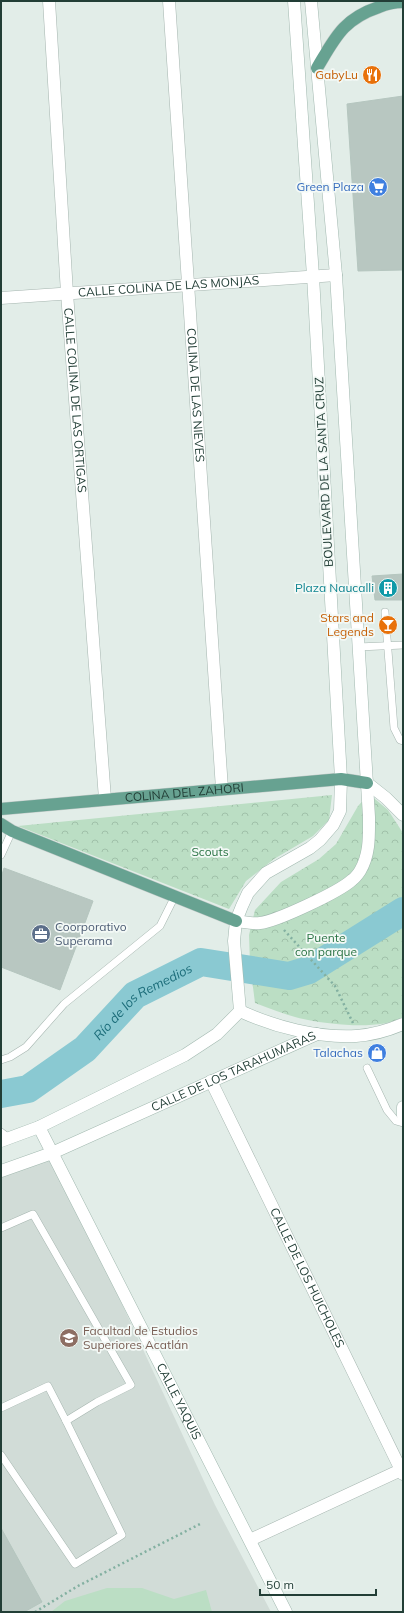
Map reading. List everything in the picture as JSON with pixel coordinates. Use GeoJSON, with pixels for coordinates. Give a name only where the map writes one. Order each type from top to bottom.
{"type":"FeatureCollection","features":[{"type":"Feature","properties":{"kind":"main road","name":"CALLE COLINA DE LAS ORTIGAS"},"geometry":{"type":"LineString","coordinates":[[49,1],[67,293],[105,798]]}},
{"type":"Feature","properties":{"kind":"main road","name":"COLINA DE LAS NIEVES"},"geometry":{"type":"LineString","coordinates":[[170,1],[222,789]]}},
{"type":"Feature","properties":{"kind":"main road","name":"BOULEVARD DE LA SANTA CRUZ"},"geometry":{"type":"LineString","coordinates":[[240,1011],[234,941],[236,921],[248,893],[266,873],[310,848],[320,840],[333,825],[340,811],[341,779],[313,276],[294,1]]}},
{"type":"Feature","properties":{"kind":"main road","name":"BOULEVARD DE LA SANTA CRUZ"},"geometry":{"type":"LineString","coordinates":[[236,921],[261,923],[292,912],[338,890],[352,880],[360,870],[368,854],[369,838],[367,783],[336,275],[311,1]]}},
{"type":"Feature","properties":{"kind":"main road"},"geometry":{"type":"LineString","coordinates":[[317,68],[335,37],[349,22],[366,12],[382,6],[403,2]]}},
{"type":"Feature","properties":{"kind":"main road","name":"CALLE COLINA DE LAS MONJAS"},"geometry":{"type":"LineString","coordinates":[[1,298],[336,275]]}},
{"type":"Feature","properties":{"kind":"main road","name":"COLINA DEL ZAHORI"},"geometry":{"type":"LineString","coordinates":[[1,809],[105,798],[341,779],[367,783]]}},
{"type":"Feature","properties":{"kind":"main road"},"geometry":{"type":"LineString","coordinates":[[367,783],[386,798],[403,815]]}},
{"type":"Feature","properties":{"kind":"main road"},"geometry":{"type":"LineString","coordinates":[[1,824],[12,831],[236,921]]}},
{"type":"Feature","properties":{"kind":"main road"},"geometry":{"type":"LineString","coordinates":[[4,1137],[39,1127],[185,1055],[217,1034],[240,1011]]}},
{"type":"Feature","properties":{"kind":"main road","name":"CALLE DE LOS TARAHUMARAS"},"geometry":{"type":"LineString","coordinates":[[240,1011],[262,1021],[317,1034]]}},
{"type":"Feature","properties":{"kind":"main road"},"geometry":{"type":"LineString","coordinates":[[317,1034],[356,1036],[378,1032],[403,1024]]}},
{"type":"Feature","properties":{"kind":"main road","name":"CALLE DE LOS TARAHUMARAS"},"geometry":{"type":"LineString","coordinates":[[1,1171],[52,1153],[317,1034]]}},
{"type":"Feature","properties":{"kind":"main road","name":"CALLE DE LOS HUICHOLES"},"geometry":{"type":"LineString","coordinates":[[211,1081],[402,1471]]}},
{"type":"Feature","properties":{"kind":"main road"},"geometry":{"type":"LineString","coordinates":[[403,1107],[403,1116]]}},
{"type":"Feature","properties":{"kind":"main road","name":"CALLE YAQUIS"},"geometry":{"type":"LineString","coordinates":[[39,1127],[286,1612]]}},
{"type":"Feature","properties":{"kind":"main road"},"geometry":{"type":"LineString","coordinates":[[250,1540],[402,1471]]}},
{"type":"Feature","properties":{"kind":"lane"},"geometry":{"type":"LineString","coordinates":[[385,612],[394,728],[400,740],[403,741]]}},
{"type":"Feature","properties":{"kind":"lane"},"geometry":{"type":"LineString","coordinates":[[358,647],[403,645]]}},
{"type":"Feature","properties":{"kind":"lane"},"geometry":{"type":"LineString","coordinates":[[1,855],[12,831]]}},
{"type":"Feature","properties":{"kind":"lane"},"geometry":{"type":"LineString","coordinates":[[1,1060],[10,1057],[26,1047],[64,1004],[160,926],[175,896]]}},
{"type":"Feature","properties":{"kind":"lane"},"geometry":{"type":"LineString","coordinates":[[367,1068],[387,1110],[396,1121],[403,1123]]}},
{"type":"Feature","properties":{"kind":"lane"},"geometry":{"type":"LineString","coordinates":[[1,1228],[33,1214],[131,1385],[97,1402],[66,1421]]}},
{"type":"Feature","properties":{"kind":"lane"},"geometry":{"type":"LineString","coordinates":[[1,1408],[48,1386],[122,1535],[75,1564],[1,1455]]}},
{"type":"Feature","properties":{"kind":"path"},"geometry":{"type":"LineString","coordinates":[[274,919],[335,986],[353,1022],[356,1036]]}},
{"type":"Feature","properties":{"kind":"path"},"geometry":{"type":"LineString","coordinates":[[35,1612],[78,1586],[200,1524]]}},
{"type":"Feature","properties":{"kind":"shaded area","name":"Facultad de Estudios Superiores Acatlán"},"geometry":{"type":"Polygon","coordinates":[[[52,1153],[215,1505],[271,1612],[1,1612],[1,1171],[52,1153]]]}},
{"type":"Feature","properties":{"kind":"green space","name":"Puente con parque"},"geometry":{"type":"Polygon","coordinates":[[[369,794],[388,810],[403,833],[403,1017],[383,1024],[344,1025],[295,1017],[255,1003],[250,964],[249,935],[255,910],[281,882],[319,859],[336,844],[358,806],[369,794]]]}},
{"type":"Feature","properties":{"kind":"green space","name":"Scouts"},"geometry":{"type":"Polygon","coordinates":[[[332,795],[329,820],[313,836],[274,859],[246,881],[229,909],[18,826],[332,795]]]}},
{"type":"Feature","properties":{"kind":"green space"},"geometry":{"type":"Polygon","coordinates":[[[107,1588],[142,1588],[174,1599],[206,1590],[212,1612],[51,1612],[65,1601],[107,1588]]]}},
{"type":"Feature","properties":{"kind":"building","name":"Green Plaza"},"geometry":{"type":"Polygon","coordinates":[[[403,96],[403,270],[358,271],[347,104],[403,96]]]}},
{"type":"Feature","properties":{"kind":"building","name":"Plaza Naucalli"},"geometry":{"type":"Polygon","coordinates":[[[403,574],[403,600],[375,600],[372,576],[403,574]]]}},
{"type":"Feature","properties":{"kind":"building","name":"Coorporativo Superama"},"geometry":{"type":"Polygon","coordinates":[[[4,868],[93,901],[60,990],[1,967],[1,878],[4,868]]]}},
{"type":"Feature","properties":{"kind":"building"},"geometry":{"type":"Polygon","coordinates":[[[1,1528],[42,1602],[24,1612],[1,1612],[1,1528]]]}},
{"type":"Feature","properties":{"kind":"waterway","name":"Río de los Remedios"},"geometry":{"type":"LineString","coordinates":[[1,1094],[28,1089],[85,1049],[135,995],[201,962],[289,976],[309,970],[403,911]]}},
{"type":"Feature","properties":{"kind":"place","name":"GabyLu"},"geometry":{"type":"Point","coordinates":[372,75]}},
{"type":"Feature","properties":{"kind":"place","name":"Green Plaza"},"geometry":{"type":"Point","coordinates":[378,187]}},
{"type":"Feature","properties":{"kind":"place","name":"Plaza Naucalli"},"geometry":{"type":"Point","coordinates":[388,588]}},
{"type":"Feature","properties":{"kind":"place","name":"Stars and Legends"},"geometry":{"type":"Point","coordinates":[388,625]}},
{"type":"Feature","properties":{"kind":"place","name":"Coorporativo Superama"},"geometry":{"type":"Point","coordinates":[41,934]}},
{"type":"Feature","properties":{"kind":"place","name":"Talachas"},"geometry":{"type":"Point","coordinates":[377,1053]}},
{"type":"Feature","properties":{"kind":"place","name":"Facultad de Estudios Superiores Acatlán"},"geometry":{"type":"Point","coordinates":[69,1338]}}]}
